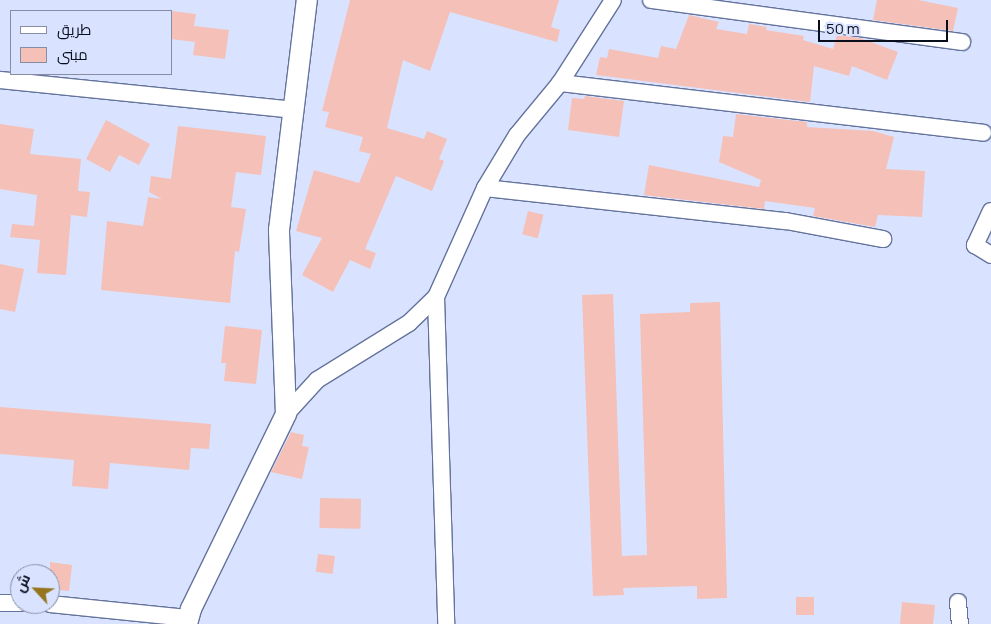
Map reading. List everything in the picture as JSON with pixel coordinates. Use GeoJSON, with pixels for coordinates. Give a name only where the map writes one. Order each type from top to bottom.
{"type":"FeatureCollection","features":[{"type":"Feature","properties":{"kind":"street"},"geometry":{"type":"LineString","coordinates":[[286,414],[279,230],[307,0]]}},
{"type":"Feature","properties":{"kind":"street"},"geometry":{"type":"LineString","coordinates":[[60,605],[187,621],[286,414],[317,380],[409,323],[436,297],[484,188],[518,135],[560,83],[613,0]]}},
{"type":"Feature","properties":{"kind":"street"},"geometry":{"type":"LineString","coordinates":[[651,0],[962,42]]}},
{"type":"Feature","properties":{"kind":"street"},"geometry":{"type":"LineString","coordinates":[[0,80],[294,110]]}},
{"type":"Feature","properties":{"kind":"street"},"geometry":{"type":"LineString","coordinates":[[560,83],[983,133]]}},
{"type":"Feature","properties":{"kind":"street"},"geometry":{"type":"LineString","coordinates":[[484,188],[786,221],[882,239]]}},
{"type":"Feature","properties":{"kind":"street"},"geometry":{"type":"LineString","coordinates":[[991,211],[975,246],[991,256]]}},
{"type":"Feature","properties":{"kind":"street"},"geometry":{"type":"LineString","coordinates":[[436,297],[446,624]]}},
{"type":"Feature","properties":{"kind":"street"},"geometry":{"type":"LineString","coordinates":[[958,602],[960,624]]}},
{"type":"Feature","properties":{"kind":"building"},"geometry":{"type":"Polygon","coordinates":[[[350,0],[559,0],[551,27],[560,30],[557,42],[450,12],[430,71],[403,60],[387,128],[424,139],[427,131],[447,139],[439,159],[444,161],[432,191],[396,176],[365,249],[376,253],[370,269],[350,260],[333,292],[302,275],[322,238],[296,231],[314,170],[359,183],[371,154],[359,151],[363,137],[325,127],[329,112],[322,111],[350,0]]]}},
{"type":"Feature","properties":{"kind":"building"},"geometry":{"type":"Polygon","coordinates":[[[877,0],[918,0],[958,8],[953,31],[873,20],[877,0]]]}},
{"type":"Feature","properties":{"kind":"building"},"geometry":{"type":"Polygon","coordinates":[[[172,11],[196,14],[194,26],[229,30],[225,59],[193,55],[195,42],[172,39],[172,11]]]}},
{"type":"Feature","properties":{"kind":"building"},"geometry":{"type":"Polygon","coordinates":[[[689,15],[719,22],[716,29],[747,34],[749,24],[767,27],[766,30],[804,36],[803,40],[833,49],[837,35],[860,38],[898,52],[887,80],[852,66],[849,76],[814,66],[810,102],[596,75],[600,57],[607,58],[609,49],[658,58],[661,46],[676,49],[689,15]]]}},
{"type":"Feature","properties":{"kind":"building"},"geometry":{"type":"Polygon","coordinates":[[[585,96],[624,101],[619,137],[568,130],[572,98],[584,99],[585,96]]]}},
{"type":"Feature","properties":{"kind":"building"},"geometry":{"type":"Polygon","coordinates":[[[736,114],[807,122],[807,127],[873,131],[894,137],[886,169],[925,171],[922,217],[878,215],[875,227],[813,216],[815,208],[765,201],[764,209],[644,195],[649,165],[759,187],[761,180],[719,162],[723,136],[733,137],[736,114]]]}},
{"type":"Feature","properties":{"kind":"building"},"geometry":{"type":"Polygon","coordinates":[[[106,120],[150,144],[139,165],[119,155],[110,172],[86,159],[106,120]]]}},
{"type":"Feature","properties":{"kind":"building"},"geometry":{"type":"Polygon","coordinates":[[[0,124],[34,129],[30,154],[81,159],[78,191],[90,192],[87,217],[71,215],[66,275],[37,273],[40,240],[10,237],[12,224],[34,226],[37,195],[0,189],[0,124]]]}},
{"type":"Feature","properties":{"kind":"building"},"geometry":{"type":"Polygon","coordinates":[[[178,126],[266,136],[261,175],[236,172],[231,207],[246,209],[239,252],[235,251],[230,303],[101,290],[107,221],[143,226],[148,197],[162,199],[149,192],[151,176],[171,179],[178,126]]]}},
{"type":"Feature","properties":{"kind":"building"},"geometry":{"type":"Polygon","coordinates":[[[528,211],[544,215],[538,238],[522,234],[528,211]]]}},
{"type":"Feature","properties":{"kind":"building"},"geometry":{"type":"Polygon","coordinates":[[[0,264],[24,269],[15,312],[0,309],[0,264]]]}},
{"type":"Feature","properties":{"kind":"building"},"geometry":{"type":"Polygon","coordinates":[[[613,294],[622,556],[647,555],[640,314],[690,312],[690,303],[720,302],[727,598],[697,599],[697,586],[623,588],[624,595],[593,596],[582,295],[613,294]]]}},
{"type":"Feature","properties":{"kind":"building"},"geometry":{"type":"Polygon","coordinates":[[[225,326],[262,330],[256,384],[224,381],[226,363],[221,363],[225,326]]]}},
{"type":"Feature","properties":{"kind":"building"},"geometry":{"type":"Polygon","coordinates":[[[0,407],[211,424],[209,449],[191,448],[189,470],[110,463],[108,489],[72,486],[74,460],[0,454],[0,407]]]}},
{"type":"Feature","properties":{"kind":"building"},"geometry":{"type":"Polygon","coordinates":[[[291,432],[304,435],[302,446],[309,447],[302,479],[271,472],[291,432]]]}},
{"type":"Feature","properties":{"kind":"building"},"geometry":{"type":"Polygon","coordinates":[[[320,498],[361,499],[360,529],[319,528],[320,498]]]}},
{"type":"Feature","properties":{"kind":"building"},"geometry":{"type":"Polygon","coordinates":[[[318,554],[335,556],[333,574],[316,572],[318,554]]]}},
{"type":"Feature","properties":{"kind":"building"},"geometry":{"type":"Polygon","coordinates":[[[50,562],[72,565],[69,591],[60,590],[60,564],[50,564],[50,562]]]}},
{"type":"Feature","properties":{"kind":"building"},"geometry":{"type":"Polygon","coordinates":[[[796,597],[814,597],[814,615],[796,615],[796,597]]]}},
{"type":"Feature","properties":{"kind":"building"},"geometry":{"type":"Polygon","coordinates":[[[902,602],[935,605],[933,624],[900,624],[902,602]]]}}]}
